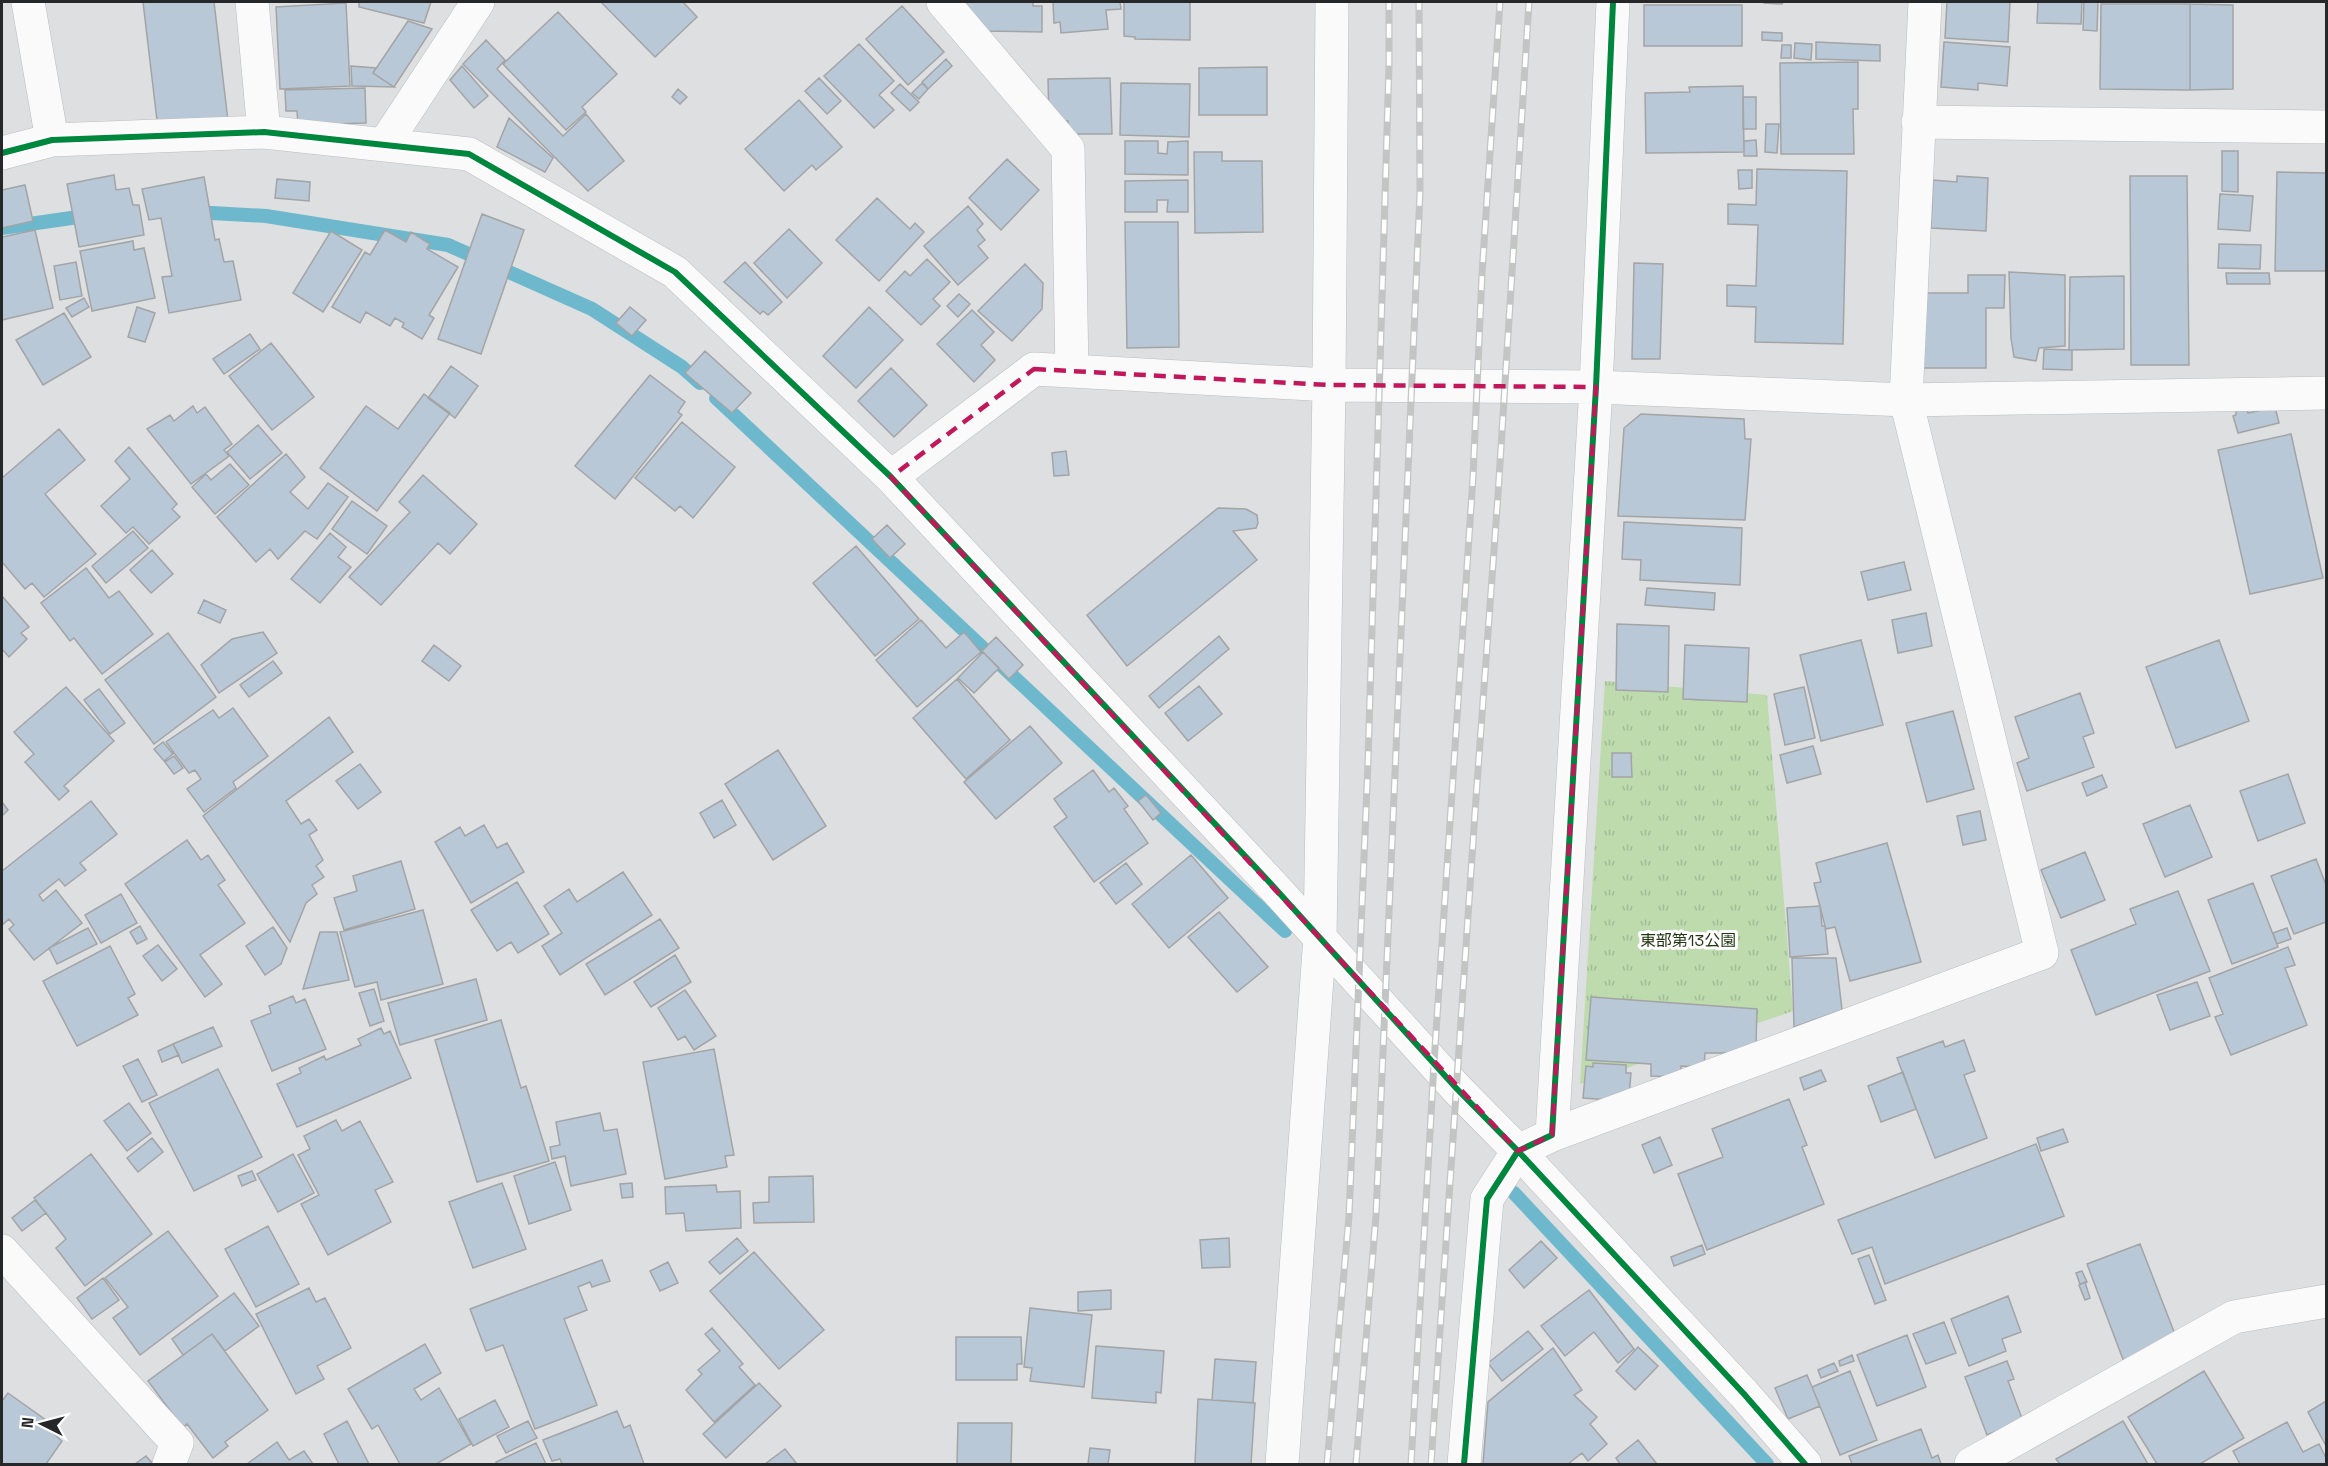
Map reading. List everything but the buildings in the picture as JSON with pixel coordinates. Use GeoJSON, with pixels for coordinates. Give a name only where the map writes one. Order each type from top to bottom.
{"type":"FeatureCollection","features":[{"type":"Feature","properties":{"kind":"street"},"geometry":{"type":"LineString","coordinates":[[28,2],[52,140]]}},
{"type":"Feature","properties":{"kind":"street"},"geometry":{"type":"LineString","coordinates":[[252,2],[264,132]]}},
{"type":"Feature","properties":{"kind":"street"},"geometry":{"type":"LineString","coordinates":[[384,146],[478,2]]}},
{"type":"Feature","properties":{"kind":"street"},"geometry":{"type":"LineString","coordinates":[[943,2],[1068,149],[1072,371]]}},
{"type":"Feature","properties":{"kind":"street"},"geometry":{"type":"LineString","coordinates":[[1282,1464],[1320,937],[1329,385],[1332,2]]}},
{"type":"Feature","properties":{"kind":"street"},"geometry":{"type":"LineString","coordinates":[[1552,1135],[1596,387],[1613,2]]}},
{"type":"Feature","properties":{"kind":"street"},"geometry":{"type":"LineString","coordinates":[[1464,1464],[1487,1200],[1518,1151],[1552,1135],[2042,953],[1906,400],[1925,2]]}},
{"type":"Feature","properties":{"kind":"street"},"geometry":{"type":"LineString","coordinates":[[1918,122],[2326,126]]}},
{"type":"Feature","properties":{"kind":"street"},"geometry":{"type":"LineString","coordinates":[[2,153],[52,140],[264,132],[469,154],[675,272],[891,477],[1320,937],[1457,1089],[1518,1151],[1744,1394],[1805,1464]]}},
{"type":"Feature","properties":{"kind":"street"},"geometry":{"type":"LineString","coordinates":[[891,477],[1034,369],[1329,385],[1596,387],[1906,400],[2326,393]]}},
{"type":"Feature","properties":{"kind":"street"},"geometry":{"type":"LineString","coordinates":[[2,1251],[177,1443],[169,1464]]}},
{"type":"Feature","properties":{"kind":"street"},"geometry":{"type":"LineString","coordinates":[[1971,1464],[2234,1317],[2326,1301]]}},
{"type":"Feature","properties":{"kind":"highlighted area"},"geometry":{"type":"Polygon","coordinates":[[[1034,369],[1329,385],[1596,387],[1552,1135],[1518,1151],[891,477],[1034,369]]]}},
{"type":"Feature","properties":{"kind":"green space","name":"東部第13公園"},"geometry":{"type":"Polygon","coordinates":[[[1605,681],[1767,695],[1793,1011],[1580,1084],[1605,681]]]}},
{"type":"Feature","properties":{"kind":"waterway"},"geometry":{"type":"LineString","coordinates":[[194,212],[266,216],[448,245],[592,309],[682,367],[700,383]]}},
{"type":"Feature","properties":{"kind":"waterway"},"geometry":{"type":"LineString","coordinates":[[2,228],[92,215]]}},
{"type":"Feature","properties":{"kind":"waterway"},"geometry":{"type":"LineString","coordinates":[[716,398],[1285,931]]}},
{"type":"Feature","properties":{"kind":"waterway"},"geometry":{"type":"LineString","coordinates":[[1514,1193],[1767,1464]]}},
{"type":"Feature","properties":{"kind":"railway"},"geometry":{"type":"LineString","coordinates":[[1327,1464],[1349,1216],[1368,762],[1389,2]]}},
{"type":"Feature","properties":{"kind":"railway"},"geometry":{"type":"LineString","coordinates":[[1356,1464],[1376,1215],[1420,192],[1419,2]]}},
{"type":"Feature","properties":{"kind":"railway"},"geometry":{"type":"LineString","coordinates":[[1411,1464],[1434,1063],[1473,477],[1482,274],[1500,2]]}},
{"type":"Feature","properties":{"kind":"railway"},"geometry":{"type":"LineString","coordinates":[[1431,1464],[1498,495],[1529,2]]}},
{"type":"Feature","properties":{"kind":"cycle path"},"geometry":{"type":"LineString","coordinates":[[1464,1464],[1487,1199],[1518,1151],[1552,1135],[1596,387],[1613,2]]}},
{"type":"Feature","properties":{"kind":"cycle path"},"geometry":{"type":"LineString","coordinates":[[2,153],[52,140],[264,132],[469,154],[675,272],[891,477],[1272,885],[1457,1089],[1518,1151],[1744,1394],[1805,1464]]}}]}
